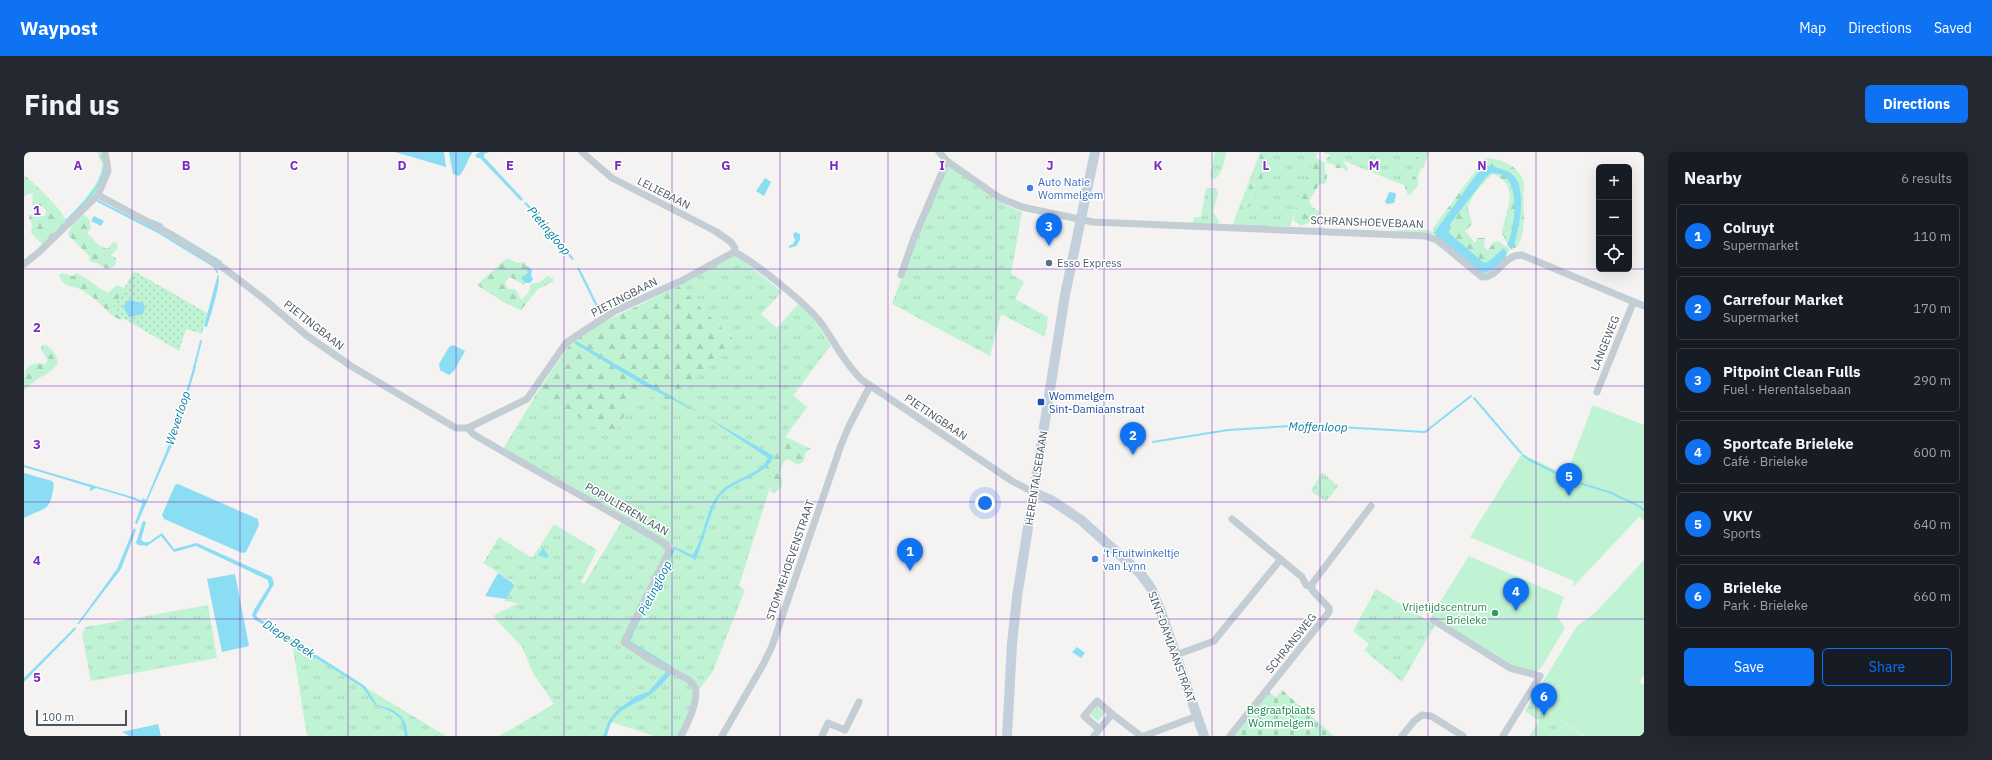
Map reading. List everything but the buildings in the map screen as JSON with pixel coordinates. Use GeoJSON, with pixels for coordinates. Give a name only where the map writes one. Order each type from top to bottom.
{"type":"FeatureCollection","features":[{"type":"Feature","properties":{"kind":"main road","name":"HERENTALSEBAAN"},"geometry":{"type":"LineString","coordinates":[[1007,736],[1014,622],[1065,295],[1095,152]]}},
{"type":"Feature","properties":{"kind":"main road","name":"SINT-DAMIAANSTRAAT"},"geometry":{"type":"LineString","coordinates":[[1035,493],[1051,500],[1082,520],[1140,573],[1151,588],[1158,602],[1204,736]]}},
{"type":"Feature","properties":{"kind":"street"},"geometry":{"type":"LineString","coordinates":[[24,264],[38,253],[98,195],[108,171],[105,152]]}},
{"type":"Feature","properties":{"kind":"street","name":"LELIEBAAN"},"geometry":{"type":"LineString","coordinates":[[582,152],[612,178],[715,231],[731,242],[735,248],[734,252]]}},
{"type":"Feature","properties":{"kind":"street","name":"SCHRANSHOEVEBAAN"},"geometry":{"type":"LineString","coordinates":[[939,152],[948,160],[1010,203],[1093,222],[1159,226],[1425,236],[1437,240],[1482,277],[1490,276],[1512,256],[1522,255],[1633,303],[1644,306]]}},
{"type":"Feature","properties":{"kind":"street"},"geometry":{"type":"LineString","coordinates":[[901,275],[914,238],[948,160]]}},
{"type":"Feature","properties":{"kind":"street","name":"PIETINGBAAN"},"geometry":{"type":"LineString","coordinates":[[98,195],[165,231],[225,269],[264,299],[306,335],[351,366],[456,428],[468,428],[527,399],[564,346],[574,337],[615,311],[683,280],[734,252],[757,267],[815,315],[847,364],[870,386],[1012,482],[1035,493]]}},
{"type":"Feature","properties":{"kind":"street","name":"LANGEWEG"},"geometry":{"type":"LineString","coordinates":[[1597,392],[1633,303]]}},
{"type":"Feature","properties":{"kind":"street","name":"STOMMEHOEVENSTRAAT"},"geometry":{"type":"LineString","coordinates":[[722,736],[764,663],[772,646],[841,445],[849,426],[870,386]]}},
{"type":"Feature","properties":{"kind":"street","name":"POPULIERENLAAN"},"geometry":{"type":"LineString","coordinates":[[468,428],[473,434],[518,461],[579,493],[667,545],[670,551],[624,642],[689,680],[695,686],[696,691],[688,721],[681,736]]}},
{"type":"Feature","properties":{"kind":"street"},"geometry":{"type":"LineString","coordinates":[[1232,519],[1302,577],[1308,587],[1311,587],[1313,581],[1371,506]]}},
{"type":"Feature","properties":{"kind":"street"},"geometry":{"type":"LineString","coordinates":[[1176,656],[1214,641],[1281,559]]}},
{"type":"Feature","properties":{"kind":"street","name":"SCHRANSWEG"},"geometry":{"type":"LineString","coordinates":[[1230,736],[1329,612],[1329,608],[1311,587]]}},
{"type":"Feature","properties":{"kind":"street"},"geometry":{"type":"LineString","coordinates":[[1433,620],[1510,668],[1540,676],[1503,736]]}},
{"type":"Feature","properties":{"kind":"street"},"geometry":{"type":"LineString","coordinates":[[1100,729],[1084,716],[1097,701],[1141,736]]}},
{"type":"Feature","properties":{"kind":"street"},"geometry":{"type":"LineString","coordinates":[[822,736],[828,723],[845,730],[859,702]]}},
{"type":"Feature","properties":{"kind":"street"},"geometry":{"type":"LineString","coordinates":[[1094,736],[1112,714]]}},
{"type":"Feature","properties":{"kind":"street"},"geometry":{"type":"LineString","coordinates":[[1402,736],[1414,721],[1422,715],[1431,716],[1463,736]]}},
{"type":"Feature","properties":{"kind":"street"},"geometry":{"type":"LineString","coordinates":[[1144,736],[1197,716]]}},
{"type":"Feature","properties":{"kind":"green space"},"geometry":{"type":"Polygon","coordinates":[[[97,152],[102,152],[106,171],[92,197],[68,221],[67,219],[88,195],[101,173],[102,165],[97,152]]]}},
{"type":"Feature","properties":{"kind":"green space"},"geometry":{"type":"Polygon","coordinates":[[[1215,152],[1226,152],[1221,171],[1214,179],[1210,177],[1215,152]]]}},
{"type":"Feature","properties":{"kind":"green space"},"geometry":{"type":"Polygon","coordinates":[[[1260,152],[1318,152],[1290,226],[1232,226],[1260,152]]]}},
{"type":"Feature","properties":{"kind":"green space"},"geometry":{"type":"Polygon","coordinates":[[[1262,152],[1272,152],[1259,190],[1252,204],[1247,208],[1242,207],[1262,152]]]}},
{"type":"Feature","properties":{"kind":"green space"},"geometry":{"type":"Polygon","coordinates":[[[1322,152],[1427,152],[1413,189],[1322,152]]]}},
{"type":"Feature","properties":{"kind":"green space"},"geometry":{"type":"Polygon","coordinates":[[[1419,152],[1429,152],[1423,168],[1418,170],[1416,159],[1419,152]]]}},
{"type":"Feature","properties":{"kind":"green space"},"geometry":{"type":"Polygon","coordinates":[[[1331,155],[1342,159],[1348,168],[1347,171],[1342,168],[1336,168],[1333,164],[1327,163],[1326,159],[1331,155]]]}},
{"type":"Feature","properties":{"kind":"green space"},"geometry":{"type":"Polygon","coordinates":[[[1316,158],[1325,163],[1325,173],[1327,175],[1326,183],[1319,185],[1309,201],[1311,206],[1320,212],[1316,220],[1301,226],[1294,221],[1296,206],[1305,180],[1316,158]]]}},
{"type":"Feature","properties":{"kind":"green space"},"geometry":{"type":"Polygon","coordinates":[[[1485,158],[1503,161],[1509,164],[1522,177],[1524,183],[1524,217],[1523,232],[1519,244],[1515,248],[1509,247],[1502,233],[1510,199],[1507,185],[1502,179],[1493,174],[1478,190],[1471,200],[1468,208],[1472,224],[1465,231],[1475,243],[1477,238],[1485,238],[1484,247],[1488,250],[1494,242],[1498,241],[1510,249],[1504,260],[1484,274],[1459,257],[1433,234],[1433,228],[1485,158]]]}},
{"type":"Feature","properties":{"kind":"green space"},"geometry":{"type":"Polygon","coordinates":[[[949,165],[1006,205],[1022,212],[1011,274],[1024,282],[1015,299],[1048,317],[1045,337],[1001,314],[990,356],[892,304],[915,241],[949,165]]]}},
{"type":"Feature","properties":{"kind":"green space"},"geometry":{"type":"Polygon","coordinates":[[[24,175],[41,190],[65,218],[66,222],[46,243],[42,244],[31,233],[32,224],[29,218],[30,215],[45,216],[46,211],[42,206],[32,205],[33,195],[29,193],[24,197],[24,175]]]}},
{"type":"Feature","properties":{"kind":"green space"},"geometry":{"type":"Polygon","coordinates":[[[1412,176],[1418,180],[1418,186],[1411,193],[1412,195],[1408,195],[1405,188],[1405,183],[1412,176]]]}},
{"type":"Feature","properties":{"kind":"green space"},"geometry":{"type":"Polygon","coordinates":[[[1206,188],[1216,188],[1218,194],[1213,211],[1219,221],[1218,225],[1192,224],[1194,217],[1201,217],[1206,188]]]}},
{"type":"Feature","properties":{"kind":"green space"},"geometry":{"type":"Polygon","coordinates":[[[85,215],[89,219],[91,228],[87,233],[99,245],[107,249],[113,242],[117,243],[118,248],[111,255],[116,258],[115,266],[108,269],[97,263],[90,262],[89,256],[68,235],[72,224],[77,221],[80,216],[85,215]]]}},
{"type":"Feature","properties":{"kind":"green space"},"geometry":{"type":"Polygon","coordinates":[[[1397,230],[1428,230],[1434,233],[1433,235],[1396,232],[1397,230]]]}},
{"type":"Feature","properties":{"kind":"green space"},"geometry":{"type":"Polygon","coordinates":[[[733,255],[740,258],[782,292],[761,314],[777,328],[798,304],[812,317],[831,345],[793,396],[807,407],[786,436],[739,586],[745,590],[713,671],[698,691],[696,684],[627,640],[674,546],[577,489],[503,449],[537,393],[611,436],[641,391],[670,407],[733,339],[679,286],[733,255]]]}},
{"type":"Feature","properties":{"kind":"green space"},"geometry":{"type":"Polygon","coordinates":[[[507,258],[517,263],[524,262],[529,271],[524,285],[510,277],[505,282],[508,289],[515,289],[521,299],[528,294],[531,284],[542,281],[547,276],[553,278],[553,282],[538,289],[521,310],[505,303],[477,285],[507,258]]]}},
{"type":"Feature","properties":{"kind":"green space"},"geometry":{"type":"Polygon","coordinates":[[[134,271],[207,313],[202,334],[186,329],[179,351],[111,311],[134,271]]]}},
{"type":"Feature","properties":{"kind":"green space"},"geometry":{"type":"Polygon","coordinates":[[[62,273],[73,276],[76,273],[108,293],[117,285],[127,289],[122,320],[112,315],[96,300],[80,289],[64,283],[59,275],[62,273]]]}},
{"type":"Feature","properties":{"kind":"green space"},"geometry":{"type":"Polygon","coordinates":[[[679,286],[733,339],[670,408],[641,391],[611,436],[537,393],[570,344],[595,326],[679,286]]]}},
{"type":"Feature","properties":{"kind":"green space"},"geometry":{"type":"Polygon","coordinates":[[[42,345],[46,345],[53,351],[56,355],[58,364],[50,372],[39,378],[24,390],[25,373],[29,366],[33,364],[45,364],[48,360],[41,350],[42,345]]]}},
{"type":"Feature","properties":{"kind":"green space"},"geometry":{"type":"Polygon","coordinates":[[[1593,405],[1644,425],[1644,521],[1639,517],[1573,587],[1574,581],[1470,537],[1521,455],[1524,455],[1566,475],[1593,405]]]}},
{"type":"Feature","properties":{"kind":"green space"},"geometry":{"type":"Polygon","coordinates":[[[784,436],[811,449],[805,453],[804,461],[798,465],[790,460],[785,460],[781,469],[781,487],[775,493],[770,492],[771,487],[769,481],[772,474],[765,465],[784,436]]]}},
{"type":"Feature","properties":{"kind":"green space"},"geometry":{"type":"Polygon","coordinates":[[[1322,472],[1338,486],[1326,502],[1311,491],[1322,472]]]}},
{"type":"Feature","properties":{"kind":"green space"},"geometry":{"type":"Polygon","coordinates":[[[622,521],[664,546],[666,551],[623,637],[692,686],[693,692],[691,705],[680,736],[654,736],[611,722],[607,736],[499,736],[554,704],[533,673],[522,647],[493,616],[518,603],[504,601],[515,583],[483,563],[499,537],[532,558],[554,524],[597,550],[581,582],[584,584],[622,521]]]}},
{"type":"Feature","properties":{"kind":"green space","name":"Vrijetijdscentrum Brieleke"},"geometry":{"type":"Polygon","coordinates":[[[1469,556],[1564,597],[1557,616],[1565,628],[1541,668],[1535,672],[1507,665],[1431,616],[1469,556]]]}},
{"type":"Feature","properties":{"kind":"green space"},"geometry":{"type":"Polygon","coordinates":[[[1644,560],[1644,675],[1639,682],[1644,685],[1644,736],[1584,736],[1532,700],[1577,626],[1595,613],[1644,560]]]}},
{"type":"Feature","properties":{"kind":"green space"},"geometry":{"type":"Polygon","coordinates":[[[1376,589],[1435,625],[1402,682],[1364,650],[1369,644],[1353,631],[1376,589]]]}},
{"type":"Feature","properties":{"kind":"green space"},"geometry":{"type":"Polygon","coordinates":[[[208,605],[217,658],[91,681],[82,634],[86,627],[208,605]]]}},
{"type":"Feature","properties":{"kind":"green space"},"geometry":{"type":"Polygon","coordinates":[[[292,643],[446,736],[307,736],[292,643]]]}},
{"type":"Feature","properties":{"kind":"green space","name":"Begraafplaats Wommelgem"},"geometry":{"type":"Polygon","coordinates":[[[1282,690],[1334,736],[1235,736],[1269,692],[1276,697],[1282,690]]]}},
{"type":"Feature","properties":{"kind":"green space"},"geometry":{"type":"Polygon","coordinates":[[[1532,700],[1583,736],[1529,736],[1539,721],[1525,711],[1532,700]]]}},
{"type":"Feature","properties":{"kind":"green space"},"geometry":{"type":"Polygon","coordinates":[[[1097,707],[1105,713],[1098,721],[1090,715],[1097,707]]]}},
{"type":"Feature","properties":{"kind":"water"},"geometry":{"type":"Polygon","coordinates":[[[395,152],[444,152],[446,167],[395,152]]]}},
{"type":"Feature","properties":{"kind":"water"},"geometry":{"type":"Polygon","coordinates":[[[449,152],[473,152],[459,176],[453,174],[449,152]]]}},
{"type":"Feature","properties":{"kind":"water"},"geometry":{"type":"Polygon","coordinates":[[[480,152],[489,152],[484,154],[484,157],[523,199],[521,201],[480,158],[477,158],[475,155],[480,152]]]}},
{"type":"Feature","properties":{"kind":"water"},"geometry":{"type":"Polygon","coordinates":[[[1485,165],[1504,170],[1514,176],[1518,182],[1521,201],[1517,234],[1512,250],[1507,245],[1513,226],[1514,201],[1508,180],[1501,174],[1491,173],[1486,177],[1450,224],[1449,233],[1484,263],[1488,262],[1504,248],[1507,253],[1499,263],[1490,271],[1482,273],[1434,233],[1485,165]]]}},
{"type":"Feature","properties":{"kind":"water"},"geometry":{"type":"Polygon","coordinates":[[[765,178],[771,182],[764,196],[756,191],[765,178]]]}},
{"type":"Feature","properties":{"kind":"water"},"geometry":{"type":"Polygon","coordinates":[[[1389,192],[1395,193],[1396,195],[1394,203],[1387,204],[1385,202],[1389,192]]]}},
{"type":"Feature","properties":{"kind":"water"},"geometry":{"type":"Polygon","coordinates":[[[526,202],[553,231],[574,259],[572,260],[547,228],[524,203],[526,202]]]}},
{"type":"Feature","properties":{"kind":"water"},"geometry":{"type":"Polygon","coordinates":[[[94,216],[104,221],[101,226],[91,221],[94,216]]]}},
{"type":"Feature","properties":{"kind":"water"},"geometry":{"type":"Polygon","coordinates":[[[795,232],[800,234],[800,240],[796,246],[789,248],[795,240],[793,235],[795,232]]]}},
{"type":"Feature","properties":{"kind":"water"},"geometry":{"type":"Polygon","coordinates":[[[526,265],[532,270],[531,275],[533,279],[530,283],[525,283],[521,278],[528,273],[526,265]]]}},
{"type":"Feature","properties":{"kind":"water"},"geometry":{"type":"Polygon","coordinates":[[[577,268],[579,268],[582,273],[601,312],[599,313],[577,268]]]}},
{"type":"Feature","properties":{"kind":"water"},"geometry":{"type":"Polygon","coordinates":[[[218,274],[219,278],[217,291],[207,327],[204,326],[218,274]]]}},
{"type":"Feature","properties":{"kind":"water"},"geometry":{"type":"Polygon","coordinates":[[[128,300],[143,303],[145,307],[143,314],[129,317],[123,307],[128,300]]]}},
{"type":"Feature","properties":{"kind":"water"},"geometry":{"type":"Polygon","coordinates":[[[576,341],[700,413],[643,385],[574,343],[576,341]]]}},
{"type":"Feature","properties":{"kind":"water"},"geometry":{"type":"Polygon","coordinates":[[[453,345],[465,351],[454,371],[449,375],[440,370],[439,364],[449,347],[453,345]]]}},
{"type":"Feature","properties":{"kind":"water"},"geometry":{"type":"Polygon","coordinates":[[[194,365],[196,367],[172,445],[137,524],[135,523],[142,504],[142,498],[146,500],[175,430],[194,365]]]}},
{"type":"Feature","properties":{"kind":"water","name":"Pietingloop"},"geometry":{"type":"Polygon","coordinates":[[[703,415],[774,456],[764,469],[729,488],[719,497],[714,506],[696,560],[675,549],[632,636],[630,641],[671,666],[672,669],[629,643],[628,639],[674,546],[692,555],[697,548],[715,498],[726,487],[759,468],[768,458],[703,415]]]}},
{"type":"Feature","properties":{"kind":"water"},"geometry":{"type":"Polygon","coordinates":[[[24,465],[136,498],[136,500],[96,488],[90,491],[90,487],[24,467],[24,465]]]}},
{"type":"Feature","properties":{"kind":"water"},"geometry":{"type":"Polygon","coordinates":[[[24,473],[52,481],[54,484],[49,504],[43,509],[24,518],[24,473]]]}},
{"type":"Feature","properties":{"kind":"water"},"geometry":{"type":"Polygon","coordinates":[[[178,484],[258,519],[259,525],[246,552],[242,553],[164,519],[162,515],[175,485],[178,484]]]}},
{"type":"Feature","properties":{"kind":"water","name":"Diepe Beek"},"geometry":{"type":"Polygon","coordinates":[[[143,521],[146,522],[141,540],[144,542],[149,542],[162,533],[174,549],[197,543],[272,577],[274,584],[256,615],[257,617],[365,686],[377,705],[391,709],[401,716],[406,725],[408,736],[405,736],[401,719],[392,712],[375,705],[362,687],[254,619],[252,615],[269,586],[268,580],[196,546],[174,552],[161,536],[147,546],[138,545],[136,543],[143,521]]]}},
{"type":"Feature","properties":{"kind":"water"},"geometry":{"type":"Polygon","coordinates":[[[134,528],[136,530],[121,569],[79,624],[77,624],[117,569],[134,528]]]}},
{"type":"Feature","properties":{"kind":"water"},"geometry":{"type":"Polygon","coordinates":[[[543,548],[549,556],[546,558],[538,555],[543,548]]]}},
{"type":"Feature","properties":{"kind":"water"},"geometry":{"type":"Polygon","coordinates":[[[498,573],[513,583],[514,586],[506,599],[485,596],[498,573]]]}},
{"type":"Feature","properties":{"kind":"water"},"geometry":{"type":"Polygon","coordinates":[[[235,574],[249,646],[222,652],[207,579],[235,574]]]}},
{"type":"Feature","properties":{"kind":"water"},"geometry":{"type":"Polygon","coordinates":[[[75,627],[76,629],[24,682],[24,678],[75,627]]]}},
{"type":"Feature","properties":{"kind":"water"},"geometry":{"type":"Polygon","coordinates":[[[1077,647],[1085,653],[1081,658],[1072,652],[1077,647]]]}},
{"type":"Feature","properties":{"kind":"water"},"geometry":{"type":"Polygon","coordinates":[[[667,671],[670,672],[670,675],[660,686],[650,695],[623,710],[613,720],[609,727],[607,736],[603,736],[609,720],[617,710],[636,696],[648,692],[667,671]]]}},
{"type":"Feature","properties":{"kind":"water"},"geometry":{"type":"Polygon","coordinates":[[[158,724],[161,736],[129,736],[122,732],[158,724]]]}},
{"type":"Feature","properties":{"kind":"waterway","name":"Weverloop"},"geometry":{"type":"LineString","coordinates":[[66,221],[95,190],[104,167]]}},
{"type":"Feature","properties":{"kind":"waterway","name":"Weverloop"},"geometry":{"type":"LineString","coordinates":[[98,201],[158,232],[215,267],[217,272]]}},
{"type":"Feature","properties":{"kind":"waterway"},"geometry":{"type":"LineString","coordinates":[[153,221],[162,225]]}},
{"type":"Feature","properties":{"kind":"waterway"},"geometry":{"type":"LineString","coordinates":[[172,232],[221,262]]}},
{"type":"Feature","properties":{"kind":"waterway","name":"Weverloop"},"geometry":{"type":"LineString","coordinates":[[194,368],[201,341]]}},
{"type":"Feature","properties":{"kind":"waterway","name":"Moffenloop"},"geometry":{"type":"LineString","coordinates":[[1153,442],[1228,430],[1306,425],[1425,432],[1471,396]]}},
{"type":"Feature","properties":{"kind":"waterway","name":"Moffenloop"},"geometry":{"type":"LineString","coordinates":[[1474,398],[1521,453]]}},
{"type":"Feature","properties":{"kind":"waterway","name":"Moffenloop"},"geometry":{"type":"LineString","coordinates":[[1523,455],[1572,481],[1609,492],[1637,505],[1644,510]]}},
{"type":"Feature","properties":{"kind":"waterway"},"geometry":{"type":"LineString","coordinates":[[134,499],[143,502]]}},
{"type":"Feature","properties":{"kind":"place","name":"Auto Natie Wommelgem"},"geometry":{"type":"Point","coordinates":[1030,188]}},
{"type":"Feature","properties":{"kind":"place","name":"Pitpoint Clean Fulls"},"geometry":{"type":"Point","coordinates":[1049,246]}},
{"type":"Feature","properties":{"kind":"place","name":"Esso Express"},"geometry":{"type":"Point","coordinates":[1049,263]}},
{"type":"Feature","properties":{"kind":"place","name":"Wommelgem Sint-Damiaanstraat"},"geometry":{"type":"Point","coordinates":[1041,402]}},
{"type":"Feature","properties":{"kind":"place","name":"Carrefour Market"},"geometry":{"type":"Point","coordinates":[1133,455]}},
{"type":"Feature","properties":{"kind":"place","name":"VKV"},"geometry":{"type":"Point","coordinates":[1569,496]}},
{"type":"Feature","properties":{"kind":"place","name":"'t Fruitwinkeltje van Lynn"},"geometry":{"type":"Point","coordinates":[1095,559]}},
{"type":"Feature","properties":{"kind":"place","name":"Colruyt"},"geometry":{"type":"Point","coordinates":[910,571]}},
{"type":"Feature","properties":{"kind":"place","name":"Sportcafe Brieleke"},"geometry":{"type":"Point","coordinates":[1516,611]}},
{"type":"Feature","properties":{"kind":"place","name":"Vrijetijdscentrum Brieleke"},"geometry":{"type":"Point","coordinates":[1495,613]}},
{"type":"Feature","properties":{"kind":"place","name":"Brieleke"},"geometry":{"type":"Point","coordinates":[1544,716]}}]}
